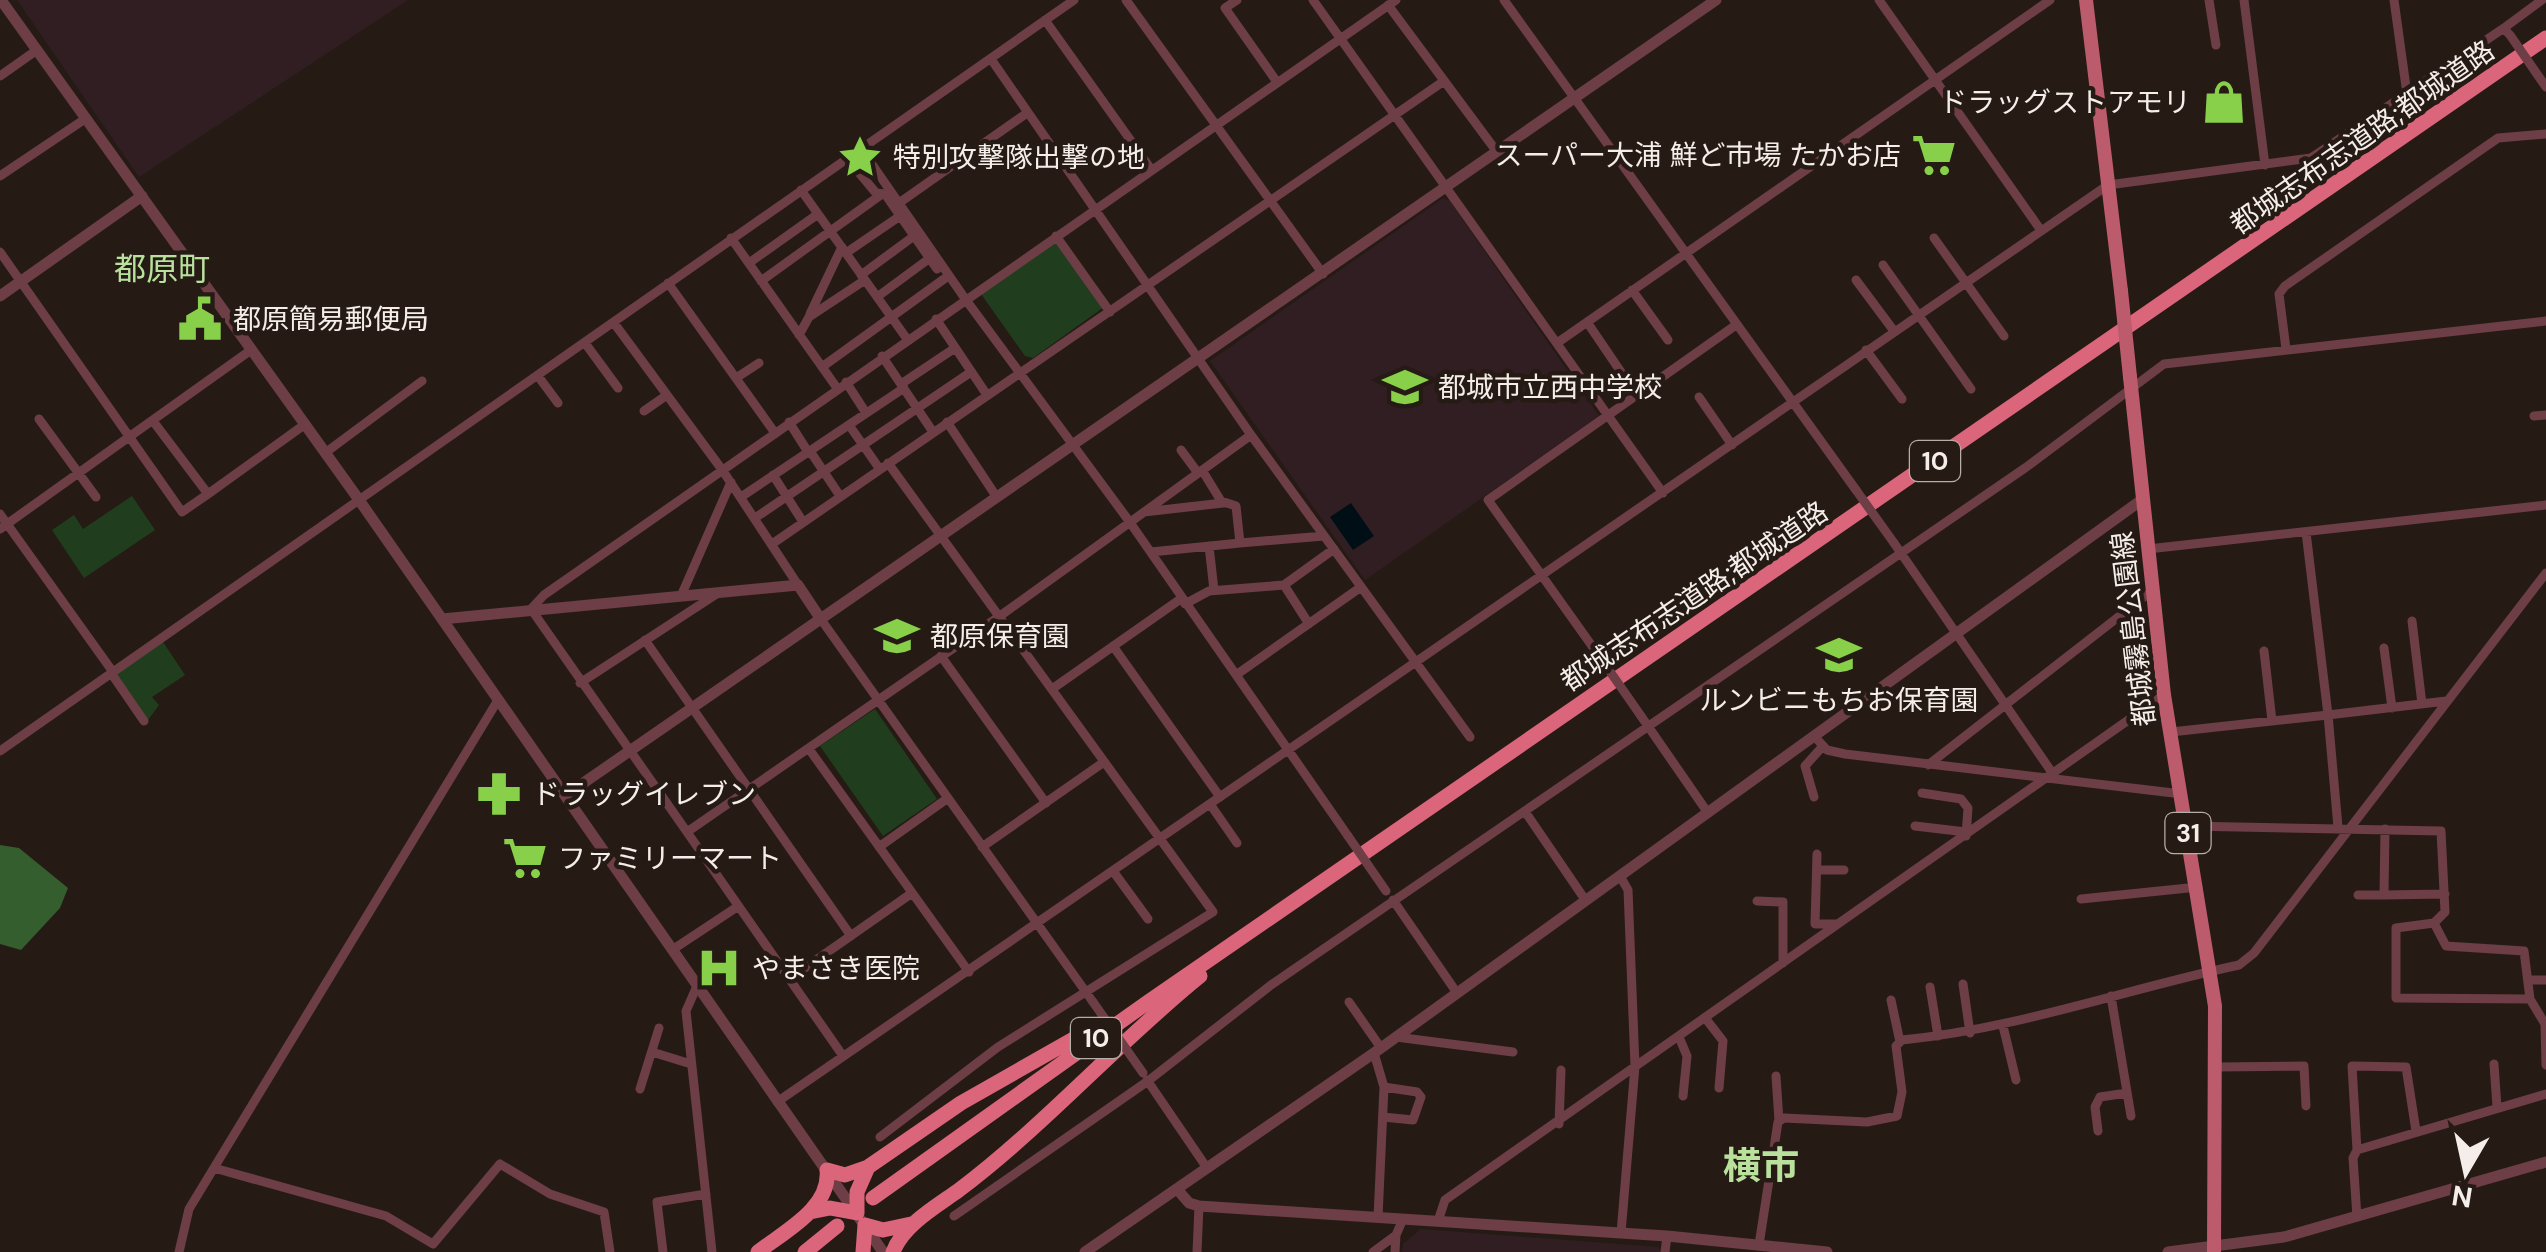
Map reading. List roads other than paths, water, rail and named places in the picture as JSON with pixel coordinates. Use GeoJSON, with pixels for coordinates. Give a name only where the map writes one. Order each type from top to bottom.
{"type":"FeatureCollection","features":[{"type":"Feature","properties":{"kind":"highway","name":"都城志布志道路;都城道路"},"geometry":{"type":"LineString","coordinates":[[873,1198],[1322,882],[2546,38]]}},
{"type":"Feature","properties":{"kind":"highway"},"geometry":{"type":"LineString","coordinates":[[758,1252],[808,1212],[825,1193],[826,1170],[845,1175],[868,1167],[961,1103],[1094,1027],[1322,882]]}},
{"type":"Feature","properties":{"kind":"highway"},"geometry":{"type":"LineString","coordinates":[[893,1252],[919,1220],[1014,1147],[1132,1032],[1322,882]]}},
{"type":"Feature","properties":{"kind":"highway"},"geometry":{"type":"LineString","coordinates":[[863,1252],[857,1192],[868,1167]]}},
{"type":"Feature","properties":{"kind":"highway"},"geometry":{"type":"LineString","coordinates":[[808,1212],[830,1208],[892,1230],[919,1220]]}},
{"type":"Feature","properties":{"kind":"highway"},"geometry":{"type":"LineString","coordinates":[[805,1252],[837,1226]]}},
{"type":"Feature","properties":{"kind":"main road","name":"都城霧島公園線"},"geometry":{"type":"LineString","coordinates":[[2086,0],[2164,695],[2211,970],[2217,1067],[2213,1250]]}},
{"type":"Feature","properties":{"kind":"street"},"geometry":{"type":"LineString","coordinates":[[2,0],[357,497],[883,1252]]}},
{"type":"Feature","properties":{"kind":"street"},"geometry":{"type":"LineString","coordinates":[[0,751],[357,497],[538,376],[1074,0]]}},
{"type":"Feature","properties":{"kind":"street"},"geometry":{"type":"LineString","coordinates":[[1126,0],[1323,274]]}},
{"type":"Feature","properties":{"kind":"street"},"geometry":{"type":"LineString","coordinates":[[1236,0],[1225,8],[1277,82]]}},
{"type":"Feature","properties":{"kind":"street"},"geometry":{"type":"LineString","coordinates":[[1313,0],[1663,493]]}},
{"type":"Feature","properties":{"kind":"street"},"geometry":{"type":"LineString","coordinates":[[1504,0],[1897,548],[2005,702],[2050,776]]}},
{"type":"Feature","properties":{"kind":"street"},"geometry":{"type":"LineString","coordinates":[[566,795],[1716,0]]}},
{"type":"Feature","properties":{"kind":"street"},"geometry":{"type":"LineString","coordinates":[[1879,0],[2040,229]]}},
{"type":"Feature","properties":{"kind":"street"},"geometry":{"type":"LineString","coordinates":[[1557,343],[2050,0]]}},
{"type":"Feature","properties":{"kind":"street"},"geometry":{"type":"LineString","coordinates":[[2209,0],[2216,45]]}},
{"type":"Feature","properties":{"kind":"street"},"geometry":{"type":"LineString","coordinates":[[2244,0],[2265,165]]}},
{"type":"Feature","properties":{"kind":"street"},"geometry":{"type":"LineString","coordinates":[[2394,0],[2406,94]]}},
{"type":"Feature","properties":{"kind":"street"},"geometry":{"type":"LineString","coordinates":[[777,1102],[2108,184],[2265,165],[2322,153],[2406,94],[2507,32],[2542,0]]}},
{"type":"Feature","properties":{"kind":"street"},"geometry":{"type":"LineString","coordinates":[[531,609],[544,595],[936,319],[961,297],[1056,236],[1392,3],[1497,152]]}},
{"type":"Feature","properties":{"kind":"street"},"geometry":{"type":"LineString","coordinates":[[1045,20],[1151,169]]}},
{"type":"Feature","properties":{"kind":"street"},"geometry":{"type":"LineString","coordinates":[[2507,32],[2546,86]]}},
{"type":"Feature","properties":{"kind":"street"},"geometry":{"type":"LineString","coordinates":[[0,76],[37,50]]}},
{"type":"Feature","properties":{"kind":"street"},"geometry":{"type":"LineString","coordinates":[[991,59],[1251,435],[1470,737]]}},
{"type":"Feature","properties":{"kind":"street"},"geometry":{"type":"LineString","coordinates":[[772,544],[1444,81]]}},
{"type":"Feature","properties":{"kind":"street"},"geometry":{"type":"LineString","coordinates":[[899,203],[1027,113]]}},
{"type":"Feature","properties":{"kind":"street"},"geometry":{"type":"LineString","coordinates":[[0,176],[85,120]]}},
{"type":"Feature","properties":{"kind":"street"},"geometry":{"type":"LineString","coordinates":[[2286,349],[2279,294],[2285,286],[2498,138],[2546,134]]}},
{"type":"Feature","properties":{"kind":"street"},"geometry":{"type":"LineString","coordinates":[[860,147],[961,297]]}},
{"type":"Feature","properties":{"kind":"street"},"geometry":{"type":"LineString","coordinates":[[846,158],[900,216],[1130,521],[1457,992]]}},
{"type":"Feature","properties":{"kind":"street"},"geometry":{"type":"LineString","coordinates":[[801,190],[907,339]]}},
{"type":"Feature","properties":{"kind":"street"},"geometry":{"type":"LineString","coordinates":[[762,282],[882,194]]}},
{"type":"Feature","properties":{"kind":"street"},"geometry":{"type":"LineString","coordinates":[[0,296],[142,196]]}},
{"type":"Feature","properties":{"kind":"street"},"geometry":{"type":"LineString","coordinates":[[748,264],[818,214]]}},
{"type":"Feature","properties":{"kind":"street"},"geometry":{"type":"LineString","coordinates":[[799,334],[844,250],[900,216]]}},
{"type":"Feature","properties":{"kind":"street"},"geometry":{"type":"LineString","coordinates":[[809,317],[914,236]]}},
{"type":"Feature","properties":{"kind":"street"},"geometry":{"type":"LineString","coordinates":[[1056,236],[1110,312]]}},
{"type":"Feature","properties":{"kind":"street"},"geometry":{"type":"LineString","coordinates":[[731,238],[822,367],[866,413]]}},
{"type":"Feature","properties":{"kind":"street"},"geometry":{"type":"LineString","coordinates":[[1934,238],[2004,336]]}},
{"type":"Feature","properties":{"kind":"street"},"geometry":{"type":"LineString","coordinates":[[0,252],[182,512],[304,425]]}},
{"type":"Feature","properties":{"kind":"street"},"geometry":{"type":"LineString","coordinates":[[877,297],[930,258]]}},
{"type":"Feature","properties":{"kind":"street"},"geometry":{"type":"LineString","coordinates":[[1882,265],[1971,389]]}},
{"type":"Feature","properties":{"kind":"street"},"geometry":{"type":"LineString","coordinates":[[822,367],[944,278]]}},
{"type":"Feature","properties":{"kind":"street"},"geometry":{"type":"LineString","coordinates":[[1856,280],[1894,331]]}},
{"type":"Feature","properties":{"kind":"street"},"geometry":{"type":"LineString","coordinates":[[668,283],[775,432]]}},
{"type":"Feature","properties":{"kind":"street"},"geometry":{"type":"LineString","coordinates":[[1632,290],[1668,340]]}},
{"type":"Feature","properties":{"kind":"street"},"geometry":{"type":"LineString","coordinates":[[936,319],[986,396]]}},
{"type":"Feature","properties":{"kind":"street"},"geometry":{"type":"LineString","coordinates":[[954,1216],[1271,985],[1650,728],[1897,548],[2164,364],[2546,321]]}},
{"type":"Feature","properties":{"kind":"street"},"geometry":{"type":"LineString","coordinates":[[1587,322],[1623,375]]}},
{"type":"Feature","properties":{"kind":"street"},"geometry":{"type":"LineString","coordinates":[[614,323],[723,470],[820,618],[1207,1168]]}},
{"type":"Feature","properties":{"kind":"street"},"geometry":{"type":"LineString","coordinates":[[1708,813],[1488,500],[1736,325]]}},
{"type":"Feature","properties":{"kind":"street"},"geometry":{"type":"LineString","coordinates":[[585,343],[618,388]]}},
{"type":"Feature","properties":{"kind":"street"},"geometry":{"type":"LineString","coordinates":[[741,497],[955,348]]}},
{"type":"Feature","properties":{"kind":"street"},"geometry":{"type":"LineString","coordinates":[[4,526],[250,350]]}},
{"type":"Feature","properties":{"kind":"street"},"geometry":{"type":"LineString","coordinates":[[1866,350],[1902,399]]}},
{"type":"Feature","properties":{"kind":"street"},"geometry":{"type":"LineString","coordinates":[[882,356],[933,432]]}},
{"type":"Feature","properties":{"kind":"street"},"geometry":{"type":"LineString","coordinates":[[736,378],[759,363]]}},
{"type":"Feature","properties":{"kind":"street"},"geometry":{"type":"LineString","coordinates":[[755,518],[971,372]]}},
{"type":"Feature","properties":{"kind":"street"},"geometry":{"type":"LineString","coordinates":[[538,376],[558,403]]}},
{"type":"Feature","properties":{"kind":"street"},"geometry":{"type":"LineString","coordinates":[[325,453],[422,382]]}},
{"type":"Feature","properties":{"kind":"street"},"geometry":{"type":"LineString","coordinates":[[644,411],[667,395]]}},
{"type":"Feature","properties":{"kind":"street"},"geometry":{"type":"LineString","coordinates":[[1700,397],[1732,446]]}},
{"type":"Feature","properties":{"kind":"street"},"geometry":{"type":"LineString","coordinates":[[2534,416],[2546,415]]}},
{"type":"Feature","properties":{"kind":"street"},"geometry":{"type":"LineString","coordinates":[[39,419],[96,497]]}},
{"type":"Feature","properties":{"kind":"street"},"geometry":{"type":"LineString","coordinates":[[153,422],[208,494]]}},
{"type":"Feature","properties":{"kind":"street"},"geometry":{"type":"LineString","coordinates":[[790,422],[840,496]]}},
{"type":"Feature","properties":{"kind":"street"},"geometry":{"type":"LineString","coordinates":[[948,422],[996,496]]}},
{"type":"Feature","properties":{"kind":"street"},"geometry":{"type":"LineString","coordinates":[[848,425],[940,534],[1213,912],[998,1048],[880,1137]]}},
{"type":"Feature","properties":{"kind":"street"},"geometry":{"type":"LineString","coordinates":[[687,832],[1000,616],[1251,435]]}},
{"type":"Feature","properties":{"kind":"street"},"geometry":{"type":"LineString","coordinates":[[1182,450],[1226,503]]}},
{"type":"Feature","properties":{"kind":"street"},"geometry":{"type":"LineString","coordinates":[[773,476],[803,522]]}},
{"type":"Feature","properties":{"kind":"street"},"geometry":{"type":"LineString","coordinates":[[682,596],[731,482]]}},
{"type":"Feature","properties":{"kind":"street"},"geometry":{"type":"LineString","coordinates":[[1085,1252],[1378,1050],[1708,813],[1818,741],[2143,499]]}},
{"type":"Feature","properties":{"kind":"street"},"geometry":{"type":"LineString","coordinates":[[1142,512],[1226,503],[1236,506],[1240,543]]}},
{"type":"Feature","properties":{"kind":"street"},"geometry":{"type":"LineString","coordinates":[[2148,548],[2546,505]]}},
{"type":"Feature","properties":{"kind":"street"},"geometry":{"type":"LineString","coordinates":[[0,514],[4,526],[144,721]]}},
{"type":"Feature","properties":{"kind":"street"},"geometry":{"type":"LineString","coordinates":[[2306,532],[2343,827]]}},
{"type":"Feature","properties":{"kind":"street"},"geometry":{"type":"LineString","coordinates":[[1150,552],[1324,536]]}},
{"type":"Feature","properties":{"kind":"street"},"geometry":{"type":"LineString","coordinates":[[1209,546],[1214,590]]}},
{"type":"Feature","properties":{"kind":"street"},"geometry":{"type":"LineString","coordinates":[[1052,688],[1184,601],[1214,590],[1284,584],[1334,549]]}},
{"type":"Feature","properties":{"kind":"street"},"geometry":{"type":"LineString","coordinates":[[1779,1121],[1867,1122],[1897,1116],[1902,1092],[1896,1046],[1900,1042],[2003,1026],[2239,964],[2254,953],[2343,827],[2546,573]]}},
{"type":"Feature","properties":{"kind":"street"},"geometry":{"type":"LineString","coordinates":[[442,619],[798,584]]}},
{"type":"Feature","properties":{"kind":"street"},"geometry":{"type":"LineString","coordinates":[[1284,584],[1309,624]]}},
{"type":"Feature","properties":{"kind":"street"},"geometry":{"type":"LineString","coordinates":[[1236,675],[1362,587]]}},
{"type":"Feature","properties":{"kind":"street"},"geometry":{"type":"LineString","coordinates":[[1928,765],[2153,590]]}},
{"type":"Feature","properties":{"kind":"street"},"geometry":{"type":"LineString","coordinates":[[580,684],[717,593]]}},
{"type":"Feature","properties":{"kind":"street"},"geometry":{"type":"LineString","coordinates":[[531,609],[843,1056]]}},
{"type":"Feature","properties":{"kind":"street"},"geometry":{"type":"LineString","coordinates":[[2412,621],[2422,704]]}},
{"type":"Feature","properties":{"kind":"street"},"geometry":{"type":"LineString","coordinates":[[645,640],[851,936]]}},
{"type":"Feature","properties":{"kind":"street"},"geometry":{"type":"LineString","coordinates":[[1112,646],[1220,797]]}},
{"type":"Feature","properties":{"kind":"street"},"geometry":{"type":"LineString","coordinates":[[2384,648],[2392,708]]}},
{"type":"Feature","properties":{"kind":"street"},"geometry":{"type":"LineString","coordinates":[[2264,651],[2272,721]]}},
{"type":"Feature","properties":{"kind":"street"},"geometry":{"type":"LineString","coordinates":[[941,656],[1046,803]]}},
{"type":"Feature","properties":{"kind":"street"},"geometry":{"type":"LineString","coordinates":[[1438,1221],[1445,1200],[1559,1124],[1635,1066],[2164,695]]}},
{"type":"Feature","properties":{"kind":"street"},"geometry":{"type":"LineString","coordinates":[[179,1252],[189,1209],[498,700]]}},
{"type":"Feature","properties":{"kind":"street"},"geometry":{"type":"LineString","coordinates":[[2171,732],[2446,701]]}},
{"type":"Feature","properties":{"kind":"street"},"geometry":{"type":"LineString","coordinates":[[1818,741],[1845,754],[2182,794]]}},
{"type":"Feature","properties":{"kind":"street"},"geometry":{"type":"LineString","coordinates":[[1814,798],[1805,766],[1818,741]]}},
{"type":"Feature","properties":{"kind":"street"},"geometry":{"type":"LineString","coordinates":[[809,748],[970,972]]}},
{"type":"Feature","properties":{"kind":"street"},"geometry":{"type":"LineString","coordinates":[[982,847],[1104,762]]}},
{"type":"Feature","properties":{"kind":"street"},"geometry":{"type":"LineString","coordinates":[[1922,793],[1961,799],[1968,808],[1966,834]]}},
{"type":"Feature","properties":{"kind":"street"},"geometry":{"type":"LineString","coordinates":[[879,847],[948,798]]}},
{"type":"Feature","properties":{"kind":"street"},"geometry":{"type":"LineString","coordinates":[[1210,804],[1236,843]]}},
{"type":"Feature","properties":{"kind":"street"},"geometry":{"type":"LineString","coordinates":[[1526,813],[1586,900]]}},
{"type":"Feature","properties":{"kind":"street"},"geometry":{"type":"LineString","coordinates":[[1915,826],[1966,834]]}},
{"type":"Feature","properties":{"kind":"street"},"geometry":{"type":"LineString","coordinates":[[2187,826],[2441,831],[2444,912],[2434,923],[2396,928],[2396,998],[2530,1000]]}},
{"type":"Feature","properties":{"kind":"street"},"geometry":{"type":"LineString","coordinates":[[2384,829],[2384,895]]}},
{"type":"Feature","properties":{"kind":"street"},"geometry":{"type":"LineString","coordinates":[[1817,854],[1816,924],[1839,924]]}},
{"type":"Feature","properties":{"kind":"street"},"geometry":{"type":"LineString","coordinates":[[1817,870],[1844,870]]}},
{"type":"Feature","properties":{"kind":"street"},"geometry":{"type":"LineString","coordinates":[[1113,871],[1148,919]]}},
{"type":"Feature","properties":{"kind":"street"},"geometry":{"type":"LineString","coordinates":[[1620,876],[1628,890],[1635,1066],[1622,1233]]}},
{"type":"Feature","properties":{"kind":"street"},"geometry":{"type":"LineString","coordinates":[[2081,899],[2198,887]]}},
{"type":"Feature","properties":{"kind":"street"},"geometry":{"type":"LineString","coordinates":[[789,979],[912,894]]}},
{"type":"Feature","properties":{"kind":"street"},"geometry":{"type":"LineString","coordinates":[[2358,895],[2445,894]]}},
{"type":"Feature","properties":{"kind":"street"},"geometry":{"type":"LineString","coordinates":[[1757,901],[1783,902],[1784,962]]}},
{"type":"Feature","properties":{"kind":"street"},"geometry":{"type":"LineString","coordinates":[[672,950],[737,908]]}},
{"type":"Feature","properties":{"kind":"street"},"geometry":{"type":"LineString","coordinates":[[2434,923],[2446,946],[2524,951],[2530,1000],[2544,1024],[2546,1065]]}},
{"type":"Feature","properties":{"kind":"street"},"geometry":{"type":"LineString","coordinates":[[2529,980],[2546,980]]}},
{"type":"Feature","properties":{"kind":"street"},"geometry":{"type":"LineString","coordinates":[[1963,984],[1970,1033]]}},
{"type":"Feature","properties":{"kind":"street"},"geometry":{"type":"LineString","coordinates":[[697,986],[686,1010],[712,1252]]}},
{"type":"Feature","properties":{"kind":"street"},"geometry":{"type":"LineString","coordinates":[[1930,987],[1938,1036]]}},
{"type":"Feature","properties":{"kind":"street"},"geometry":{"type":"LineString","coordinates":[[2111,996],[2131,1116]]}},
{"type":"Feature","properties":{"kind":"street"},"geometry":{"type":"LineString","coordinates":[[1891,1000],[1900,1042]]}},
{"type":"Feature","properties":{"kind":"street"},"geometry":{"type":"LineString","coordinates":[[1349,1002],[1378,1050],[1384,1087],[1378,1217]]}},
{"type":"Feature","properties":{"kind":"street"},"geometry":{"type":"LineString","coordinates":[[1706,1019],[1723,1041],[1719,1088]]}},
{"type":"Feature","properties":{"kind":"street"},"geometry":{"type":"LineString","coordinates":[[2003,1026],[2016,1080]]}},
{"type":"Feature","properties":{"kind":"street"},"geometry":{"type":"LineString","coordinates":[[640,1089],[659,1028]]}},
{"type":"Feature","properties":{"kind":"street"},"geometry":{"type":"LineString","coordinates":[[1396,1037],[1513,1052]]}},
{"type":"Feature","properties":{"kind":"street"},"geometry":{"type":"LineString","coordinates":[[1680,1037],[1687,1056],[1683,1096]]}},
{"type":"Feature","properties":{"kind":"street"},"geometry":{"type":"LineString","coordinates":[[1488,1062],[1490,1049]]}},
{"type":"Feature","properties":{"kind":"street"},"geometry":{"type":"LineString","coordinates":[[652,1052],[691,1064]]}},
{"type":"Feature","properties":{"kind":"street"},"geometry":{"type":"LineString","coordinates":[[2494,1064],[2497,1107]]}},
{"type":"Feature","properties":{"kind":"street"},"geometry":{"type":"LineString","coordinates":[[2217,1067],[2304,1066],[2306,1106]]}},
{"type":"Feature","properties":{"kind":"street"},"geometry":{"type":"LineString","coordinates":[[2357,1217],[2352,1066],[2406,1067],[2416,1131]]}},
{"type":"Feature","properties":{"kind":"street"},"geometry":{"type":"LineString","coordinates":[[1559,1124],[1561,1070]]}},
{"type":"Feature","properties":{"kind":"street"},"geometry":{"type":"LineString","coordinates":[[1759,1245],[1774,1128],[1779,1121],[1776,1076]]}},
{"type":"Feature","properties":{"kind":"street"},"geometry":{"type":"LineString","coordinates":[[1383,1117],[1417,1118],[1421,1097],[1417,1092],[1384,1087]]}},
{"type":"Feature","properties":{"kind":"street"},"geometry":{"type":"LineString","coordinates":[[2098,1130],[2094,1107],[2100,1097],[2127,1093]]}},
{"type":"Feature","properties":{"kind":"street"},"geometry":{"type":"LineString","coordinates":[[2357,1150],[2546,1094]]}},
{"type":"Feature","properties":{"kind":"street"},"geometry":{"type":"LineString","coordinates":[[2168,1252],[2213,1250],[2284,1237],[2546,1162]]}},
{"type":"Feature","properties":{"kind":"street"},"geometry":{"type":"LineString","coordinates":[[214,1168],[386,1216],[433,1244],[500,1164],[550,1194],[604,1212],[610,1252]]}},
{"type":"Feature","properties":{"kind":"street"},"geometry":{"type":"LineString","coordinates":[[1176,1189],[1188,1203],[1199,1206],[1667,1236],[1827,1252]]}},
{"type":"Feature","properties":{"kind":"street"},"geometry":{"type":"LineString","coordinates":[[664,1252],[657,1202],[706,1194]]}},
{"type":"Feature","properties":{"kind":"street"},"geometry":{"type":"LineString","coordinates":[[1198,1252],[1199,1206]]}},
{"type":"Feature","properties":{"kind":"street"},"geometry":{"type":"LineString","coordinates":[[1396,1252],[1396,1235],[1403,1219]]}},
{"type":"Feature","properties":{"kind":"street"},"geometry":{"type":"LineString","coordinates":[[1373,1252],[1396,1235]]}},
{"type":"Feature","properties":{"kind":"street"},"geometry":{"type":"LineString","coordinates":[[1666,1252],[1667,1236]]}},
{"type":"Feature","properties":{"kind":"place","name":"ドラッグストアモリ"},"geometry":{"type":"Point","coordinates":[2224,102]}},
{"type":"Feature","properties":{"kind":"place","name":"スーパー大浦 鮮ど市場 たかお店"},"geometry":{"type":"Point","coordinates":[1934,155]}},
{"type":"Feature","properties":{"kind":"place","name":"特別攻撃隊出撃の地"},"geometry":{"type":"Point","coordinates":[860,157]}},
{"type":"Feature","properties":{"kind":"place","name":"都原簡易郵便局"},"geometry":{"type":"Point","coordinates":[200,319]}},
{"type":"Feature","properties":{"kind":"place","name":"都城市立西中学校"},"geometry":{"type":"Point","coordinates":[1405,387]}},
{"type":"Feature","properties":{"kind":"place","name":"都原保育園"},"geometry":{"type":"Point","coordinates":[897,636]}},
{"type":"Feature","properties":{"kind":"place","name":"ルンビニもちお保育園"},"geometry":{"type":"Point","coordinates":[1839,655]}},
{"type":"Feature","properties":{"kind":"place","name":"ドラッグイレブン"},"geometry":{"type":"Point","coordinates":[499,794]}},
{"type":"Feature","properties":{"kind":"place","name":"ファミリーマート"},"geometry":{"type":"Point","coordinates":[525,858]}},
{"type":"Feature","properties":{"kind":"place","name":"やまさき医院"},"geometry":{"type":"Point","coordinates":[719,968]}},
{"type":"Feature","properties":{"kind":"district","name":"都原町"},"geometry":{"type":"Point","coordinates":[162,269]}},
{"type":"Feature","properties":{"kind":"district","name":"横市"},"geometry":{"type":"Point","coordinates":[1761,1166]}}]}
